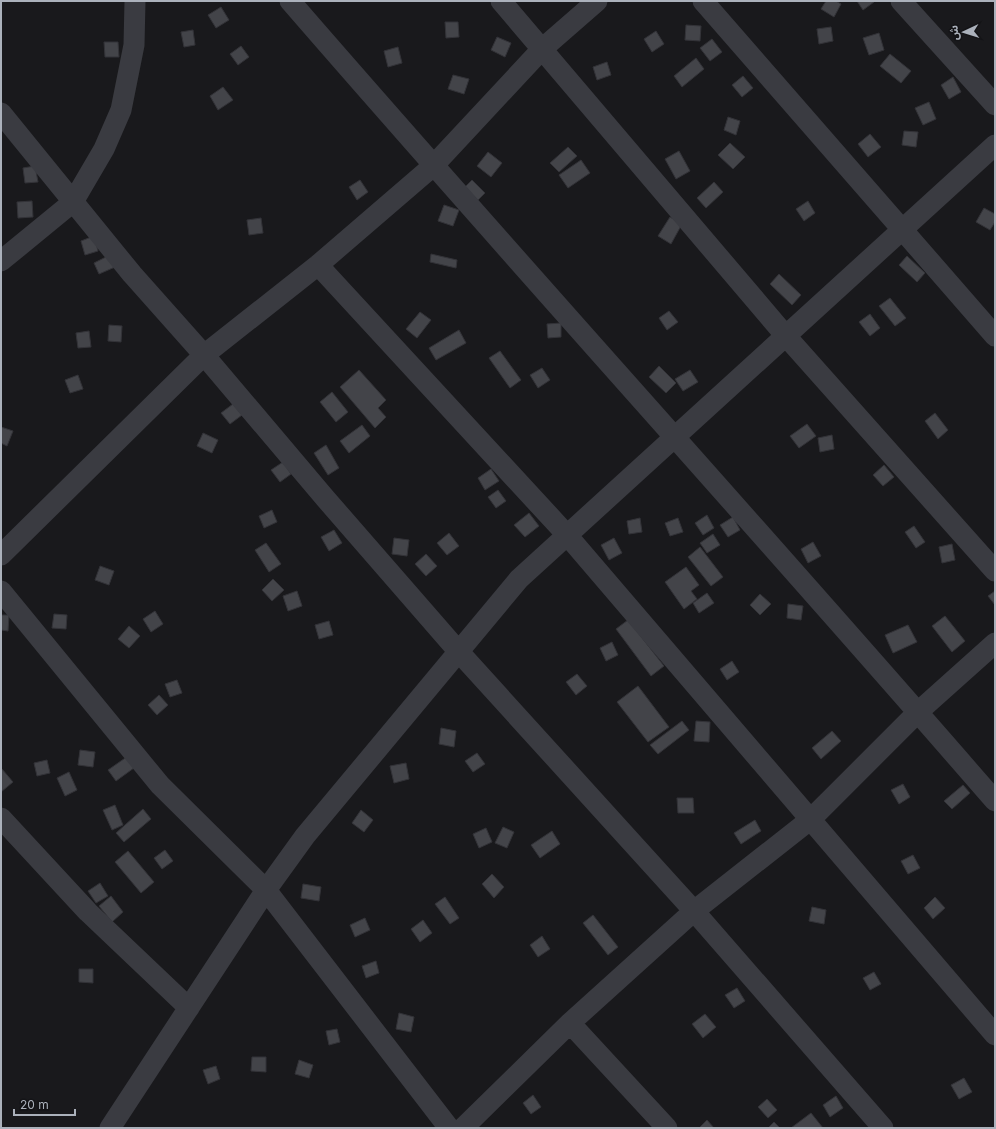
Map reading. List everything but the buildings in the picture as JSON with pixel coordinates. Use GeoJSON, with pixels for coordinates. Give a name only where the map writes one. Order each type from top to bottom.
{"type":"FeatureCollection","features":[{"type":"Feature","properties":{"kind":"street"},"geometry":{"type":"LineString","coordinates":[[1,260],[74,202],[104,149],[121,110],[134,45],[135,1]]}},
{"type":"Feature","properties":{"kind":"street"},"geometry":{"type":"LineString","coordinates":[[290,1],[433,166],[675,436],[995,801]]}},
{"type":"Feature","properties":{"kind":"street"},"geometry":{"type":"LineString","coordinates":[[501,1],[785,335],[995,571]]}},
{"type":"Feature","properties":{"kind":"street"},"geometry":{"type":"LineString","coordinates":[[1,555],[204,355],[318,265],[433,166],[542,49],[597,1]]}},
{"type":"Feature","properties":{"kind":"street"},"geometry":{"type":"LineString","coordinates":[[703,1],[903,228],[995,336]]}},
{"type":"Feature","properties":{"kind":"street"},"geometry":{"type":"LineString","coordinates":[[901,1],[995,105]]}},
{"type":"Feature","properties":{"kind":"street"},"geometry":{"type":"LineString","coordinates":[[1,113],[132,274],[204,355],[459,652],[694,911],[883,1128]]}},
{"type":"Feature","properties":{"kind":"street"},"geometry":{"type":"LineString","coordinates":[[110,1128],[266,890],[305,836],[519,579],[995,145]]}},
{"type":"Feature","properties":{"kind":"street"},"geometry":{"type":"LineString","coordinates":[[318,265],[567,535],[995,1035]]}},
{"type":"Feature","properties":{"kind":"street"},"geometry":{"type":"LineString","coordinates":[[1,591],[160,785],[266,890],[449,1128]]}},
{"type":"Feature","properties":{"kind":"street"},"geometry":{"type":"LineString","coordinates":[[463,1128],[570,1023],[694,911],[811,819],[918,712],[995,643]]}},
{"type":"Feature","properties":{"kind":"street"},"geometry":{"type":"LineString","coordinates":[[1,818],[88,912],[189,1008]]}},
{"type":"Feature","properties":{"kind":"street"},"geometry":{"type":"LineString","coordinates":[[570,1023],[667,1128]]}}]}
